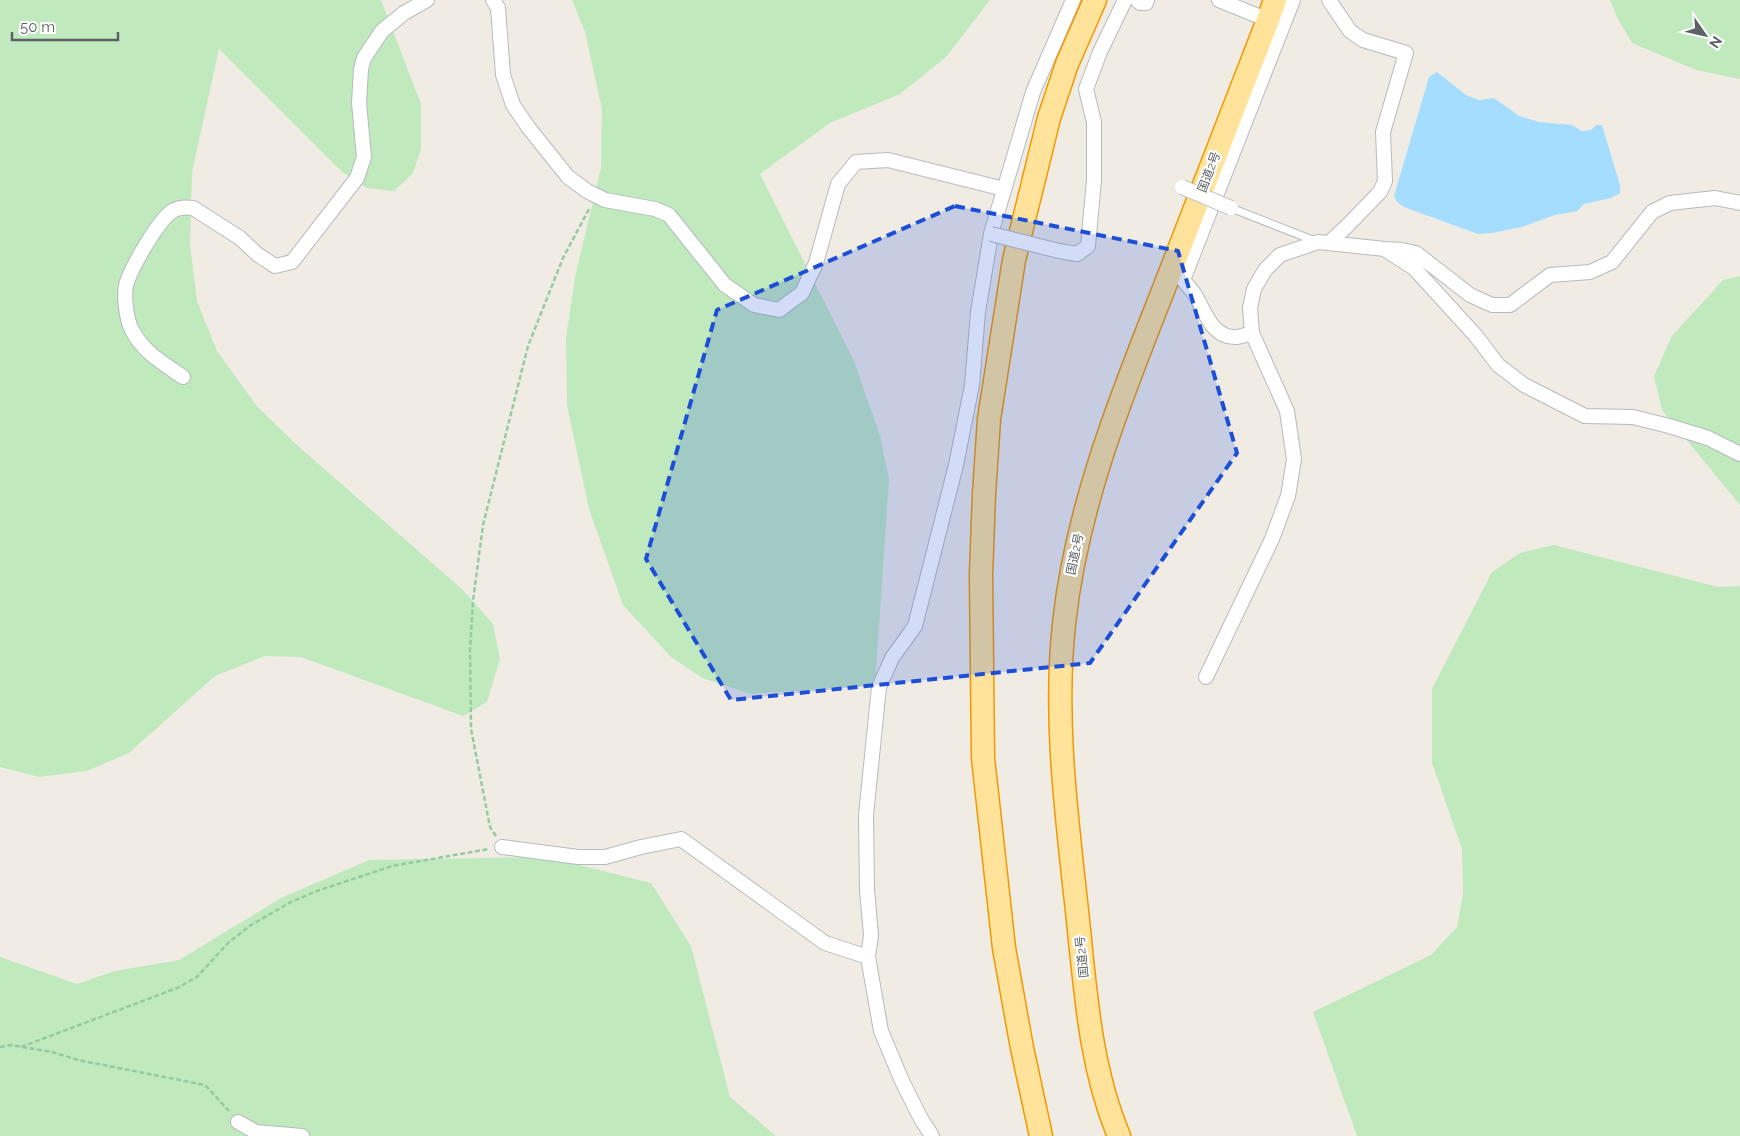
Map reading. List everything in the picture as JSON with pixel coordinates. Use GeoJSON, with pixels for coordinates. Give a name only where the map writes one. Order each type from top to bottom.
{"type":"FeatureCollection","features":[{"type":"Feature","properties":{"kind":"highway"},"geometry":{"type":"LineString","coordinates":[[1041,1136],[1022,1048],[1004,948],[983,758],[981,575],[984,494],[988,419],[1016,251],[1049,118],[1067,64],[1095,0]]}},
{"type":"Feature","properties":{"kind":"highway","name":"国道2号"},"geometry":{"type":"LineString","coordinates":[[1119,1136],[1099,1076],[1091,1035],[1068,832],[1060,711],[1061,666],[1067,600],[1077,541],[1103,452],[1140,348],[1272,10]]}},
{"type":"Feature","properties":{"kind":"street"},"geometry":{"type":"LineString","coordinates":[[182,377],[146,351],[132,329],[126,313],[126,286],[136,261],[161,222],[173,210],[185,207],[193,208],[240,238],[257,254],[275,266],[292,262],[357,178],[364,157],[359,103],[361,69],[364,58],[382,31],[404,13],[427,0]]}},
{"type":"Feature","properties":{"kind":"street"},"geometry":{"type":"LineString","coordinates":[[493,0],[498,8],[503,75],[513,105],[528,128],[568,177],[605,200],[655,209],[669,215],[725,285],[754,305],[779,310],[802,293],[816,262],[838,184],[856,162],[888,160],[1004,189]]}},
{"type":"Feature","properties":{"kind":"street"},"geometry":{"type":"LineString","coordinates":[[932,1136],[902,1081],[881,1031],[868,957],[871,936],[867,890],[866,815],[879,687],[892,658],[915,626],[956,465],[972,385],[978,312],[991,234],[1033,92],[1073,0]]}},
{"type":"Feature","properties":{"kind":"street"},"geometry":{"type":"LineString","coordinates":[[991,234],[1078,254],[1088,246],[1094,180],[1094,122],[1086,90],[1100,52],[1125,0]]}},
{"type":"Feature","properties":{"kind":"street"},"geometry":{"type":"LineString","coordinates":[[1219,0],[1272,10]]}},
{"type":"Feature","properties":{"kind":"street"},"geometry":{"type":"LineString","coordinates":[[1252,333],[1237,337],[1228,336],[1216,329],[1206,318],[1195,295],[1183,280],[1293,0]]}},
{"type":"Feature","properties":{"kind":"street"},"geometry":{"type":"LineString","coordinates":[[1324,242],[1380,192],[1385,182],[1383,132],[1406,52],[1363,40],[1350,32],[1329,0]]}},
{"type":"Feature","properties":{"kind":"street"},"geometry":{"type":"LineString","coordinates":[[1182,187],[1231,208]]}},
{"type":"Feature","properties":{"kind":"street"},"geometry":{"type":"LineString","coordinates":[[1206,677],[1272,539],[1288,496],[1294,458],[1286,411],[1252,333],[1250,308],[1254,289],[1265,270],[1280,255],[1324,242],[1402,250],[1416,253],[1470,295],[1492,305],[1510,304],[1550,275],[1590,272],[1612,262],[1652,212],[1670,203],[1715,198],[1740,203]]}},
{"type":"Feature","properties":{"kind":"street"},"geometry":{"type":"LineString","coordinates":[[1385,249],[1414,268],[1476,336],[1498,365],[1524,385],[1585,416],[1633,418],[1669,426],[1708,438],[1740,454]]}},
{"type":"Feature","properties":{"kind":"street"},"geometry":{"type":"LineString","coordinates":[[502,847],[578,857],[605,857],[681,839],[825,943],[868,957]]}},
{"type":"Feature","properties":{"kind":"street"},"geometry":{"type":"LineString","coordinates":[[238,1122],[256,1132],[302,1136]]}},
{"type":"Feature","properties":{"kind":"lane"},"geometry":{"type":"LineString","coordinates":[[1231,208],[1289,232],[1324,242]]}},
{"type":"Feature","properties":{"kind":"path"},"geometry":{"type":"LineString","coordinates":[[21,1047],[177,988],[197,977],[228,942],[251,924],[291,902],[317,891],[392,866],[502,847],[490,827],[471,729],[471,621],[483,525],[528,346],[563,258],[596,196]]}},
{"type":"Feature","properties":{"kind":"path"},"geometry":{"type":"LineString","coordinates":[[0,1047],[11,1045],[52,1052],[78,1060],[205,1085],[238,1122]]}},
{"type":"Feature","properties":{"kind":"highlighted area"},"geometry":{"type":"Polygon","coordinates":[[[955,206],[1178,251],[1237,453],[1090,663],[731,700],[646,559],[717,310],[955,206]]]}},
{"type":"Feature","properties":{"kind":"green space"},"geometry":{"type":"Polygon","coordinates":[[[0,0],[381,0],[421,104],[421,149],[413,173],[394,191],[367,188],[341,171],[219,49],[192,172],[190,244],[197,301],[217,351],[256,405],[298,446],[463,590],[493,624],[500,659],[487,702],[463,716],[301,657],[265,656],[215,676],[129,753],[87,771],[39,777],[0,767],[0,0]]]}},
{"type":"Feature","properties":{"kind":"green space"},"geometry":{"type":"Polygon","coordinates":[[[572,0],[990,0],[946,57],[900,94],[830,123],[760,174],[854,361],[880,436],[889,479],[875,685],[751,694],[702,678],[671,657],[623,605],[589,509],[567,405],[566,338],[575,277],[601,168],[602,109],[585,32],[572,0]]]}},
{"type":"Feature","properties":{"kind":"green space"},"geometry":{"type":"Polygon","coordinates":[[[1610,0],[1740,0],[1740,79],[1696,70],[1632,43],[1618,19],[1610,0]]]}},
{"type":"Feature","properties":{"kind":"green space"},"geometry":{"type":"Polygon","coordinates":[[[1740,276],[1740,505],[1662,410],[1654,376],[1672,336],[1723,280],[1740,276]]]}},
{"type":"Feature","properties":{"kind":"green space"},"geometry":{"type":"Polygon","coordinates":[[[1554,545],[1718,587],[1740,586],[1740,1136],[1357,1136],[1313,1012],[1431,955],[1457,927],[1463,894],[1462,849],[1432,763],[1432,689],[1492,572],[1520,553],[1554,545]]]}},
{"type":"Feature","properties":{"kind":"green space"},"geometry":{"type":"Polygon","coordinates":[[[547,857],[651,883],[691,946],[730,1097],[776,1136],[0,1136],[0,957],[77,984],[115,971],[179,960],[281,898],[369,860],[547,857]]]}},
{"type":"Feature","properties":{"kind":"water"},"geometry":{"type":"Polygon","coordinates":[[[1437,72],[1466,95],[1479,100],[1494,98],[1519,116],[1539,122],[1572,125],[1582,131],[1591,130],[1596,125],[1602,125],[1620,185],[1620,193],[1611,198],[1584,204],[1577,211],[1555,215],[1522,227],[1478,234],[1404,207],[1397,202],[1394,196],[1429,77],[1437,72]]]}}]}
